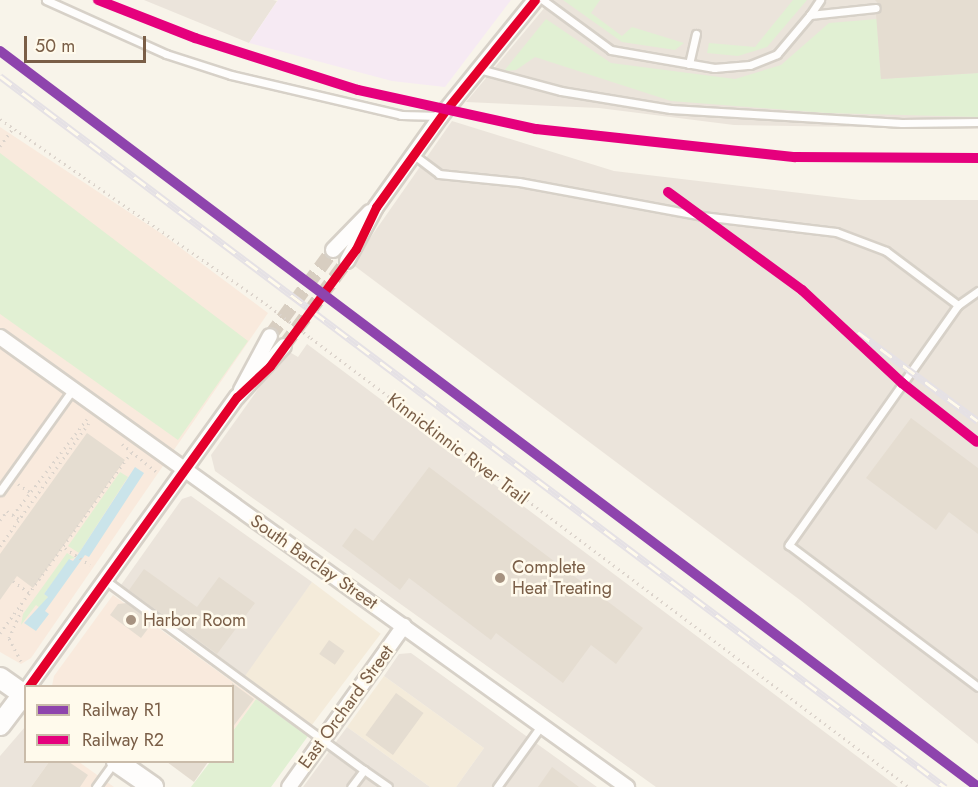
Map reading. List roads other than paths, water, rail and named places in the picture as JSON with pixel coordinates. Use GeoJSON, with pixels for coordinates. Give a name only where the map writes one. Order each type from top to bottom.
{"type":"FeatureCollection","features":[{"type":"Feature","properties":{"kind":"main road"},"geometry":{"type":"LineString","coordinates":[[0,678],[24,691]]}},
{"type":"Feature","properties":{"kind":"main road"},"geometry":{"type":"LineString","coordinates":[[0,725],[24,695]]}},
{"type":"Feature","properties":{"kind":"main road"},"geometry":{"type":"LineString","coordinates":[[117,763],[153,787]]}},
{"type":"Feature","properties":{"kind":"street"},"geometry":{"type":"LineString","coordinates":[[347,261],[376,207],[441,116],[477,68],[535,0]]}},
{"type":"Feature","properties":{"kind":"street"},"geometry":{"type":"LineString","coordinates":[[333,250],[376,207]]}},
{"type":"Feature","properties":{"kind":"street"},"geometry":{"type":"LineString","coordinates":[[237,397],[270,336]]}},
{"type":"Feature","properties":{"kind":"street","name":"South Barclay Street"},"geometry":{"type":"LineString","coordinates":[[0,337],[627,787]]}},
{"type":"Feature","properties":{"kind":"street"},"geometry":{"type":"LineString","coordinates":[[31,685],[237,397],[284,346]]}},
{"type":"Feature","properties":{"kind":"street","name":"East Orchard Street"},"geometry":{"type":"LineString","coordinates":[[289,787],[404,626]]}},
{"type":"Feature","properties":{"kind":"lane"},"geometry":{"type":"LineString","coordinates":[[46,0],[165,54],[231,75],[400,115],[441,116]]}},
{"type":"Feature","properties":{"kind":"lane"},"geometry":{"type":"LineString","coordinates":[[543,0],[611,50],[689,64],[734,68],[766,60],[793,38],[820,0]]}},
{"type":"Feature","properties":{"kind":"lane"},"geometry":{"type":"LineString","coordinates":[[810,15],[876,8]]}},
{"type":"Feature","properties":{"kind":"lane"},"geometry":{"type":"LineString","coordinates":[[689,64],[696,34]]}},
{"type":"Feature","properties":{"kind":"lane"},"geometry":{"type":"LineString","coordinates":[[477,68],[561,91],[671,108],[902,123],[978,122]]}},
{"type":"Feature","properties":{"kind":"lane"},"geometry":{"type":"LineString","coordinates":[[414,155],[439,174],[519,182],[702,216],[836,232],[886,251],[958,305]]}},
{"type":"Feature","properties":{"kind":"lane"},"geometry":{"type":"LineString","coordinates":[[978,291],[958,305],[789,545],[978,687]]}},
{"type":"Feature","properties":{"kind":"lane"},"geometry":{"type":"LineString","coordinates":[[0,491],[73,389]]}},
{"type":"Feature","properties":{"kind":"lane"},"geometry":{"type":"LineString","coordinates":[[105,580],[388,787]]}},
{"type":"Feature","properties":{"kind":"lane"},"geometry":{"type":"LineString","coordinates":[[497,787],[542,725]]}},
{"type":"Feature","properties":{"kind":"lane"},"geometry":{"type":"LineString","coordinates":[[96,787],[115,763]]}},
{"type":"Feature","properties":{"kind":"lane"},"geometry":{"type":"LineString","coordinates":[[351,787],[364,770]]}},
{"type":"Feature","properties":{"kind":"water"},"geometry":{"type":"Polygon","coordinates":[[[135,467],[144,473],[89,557],[85,555],[45,611],[49,614],[36,631],[24,623],[48,597],[44,594],[69,559],[73,561],[79,553],[135,467]]]}},
{"type":"Feature","properties":{"kind":"tunnel"},"geometry":{"type":"LineString","coordinates":[[270,336],[333,250]]}},
{"type":"Feature","properties":{"kind":"tunnel"},"geometry":{"type":"LineString","coordinates":[[284,346],[347,261]]}},
{"type":"Feature","properties":{"kind":"railway"},"geometry":{"type":"LineString","coordinates":[[98,0],[195,38],[358,90],[536,129],[795,157],[978,158]]}},
{"type":"Feature","properties":{"kind":"railway"},"geometry":{"type":"LineString","coordinates":[[0,76],[945,787]]}},
{"type":"Feature","properties":{"kind":"railway"},"geometry":{"type":"LineString","coordinates":[[668,192],[802,290],[902,383],[977,442]]}},
{"type":"Feature","properties":{"kind":"railway"},"geometry":{"type":"LineString","coordinates":[[858,332],[978,421]]}},
{"type":"Feature","properties":{"kind":"rail line","name":"R2"},"geometry":{"type":"LineString","coordinates":[[98,0],[195,38],[358,90],[536,129],[795,157],[978,158]]}},
{"type":"Feature","properties":{"kind":"rail line","name":"R1"},"geometry":{"type":"LineString","coordinates":[[0,51],[978,787]]}},
{"type":"Feature","properties":{"kind":"rail line","name":"R2"},"geometry":{"type":"LineString","coordinates":[[668,192],[802,290],[902,383],[977,442]]}},
{"type":"Feature","properties":{"kind":"place","name":"Complete Heat Treating"},"geometry":{"type":"Point","coordinates":[500,578]}},
{"type":"Feature","properties":{"kind":"place","name":"Harbor Room"},"geometry":{"type":"Point","coordinates":[131,620]}}]}
